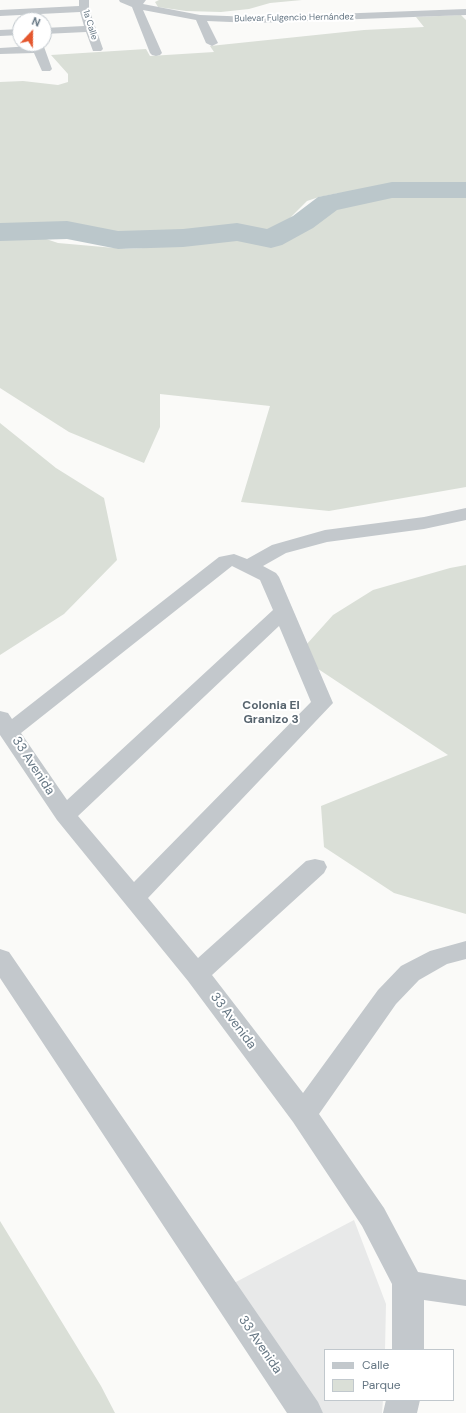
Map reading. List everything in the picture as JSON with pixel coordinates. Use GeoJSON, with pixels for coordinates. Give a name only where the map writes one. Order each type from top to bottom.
{"type":"FeatureCollection","features":[{"type":"Feature","properties":{"kind":"street","name":"Bulevar Fulgencio Hernández"},"geometry":{"type":"LineString","coordinates":[[124,0],[138,2],[200,18],[254,20],[286,13],[310,18],[365,16],[393,10],[447,9],[466,12]]}},
{"type":"Feature","properties":{"kind":"street"},"geometry":{"type":"LineString","coordinates":[[138,2],[156,53]]}},
{"type":"Feature","properties":{"kind":"street"},"geometry":{"type":"LineString","coordinates":[[0,13],[84,5]]}},
{"type":"Feature","properties":{"kind":"street","name":"1a Calle"},"geometry":{"type":"LineString","coordinates":[[84,5],[97,49]]}},
{"type":"Feature","properties":{"kind":"street"},"geometry":{"type":"LineString","coordinates":[[337,6],[343,16]]}},
{"type":"Feature","properties":{"kind":"street"},"geometry":{"type":"LineString","coordinates":[[365,16],[372,27]]}},
{"type":"Feature","properties":{"kind":"street"},"geometry":{"type":"LineString","coordinates":[[200,18],[212,43]]}},
{"type":"Feature","properties":{"kind":"street"},"geometry":{"type":"LineString","coordinates":[[310,18],[317,30]]}},
{"type":"Feature","properties":{"kind":"street"},"geometry":{"type":"LineString","coordinates":[[254,20],[261,30]]}},
{"type":"Feature","properties":{"kind":"street"},"geometry":{"type":"LineString","coordinates":[[52,31],[91,29]]}},
{"type":"Feature","properties":{"kind":"street"},"geometry":{"type":"LineString","coordinates":[[0,33],[12,32]]}},
{"type":"Feature","properties":{"kind":"street"},"geometry":{"type":"LineString","coordinates":[[0,51],[12,50]]}},
{"type":"Feature","properties":{"kind":"street"},"geometry":{"type":"LineString","coordinates":[[40,52],[46,69]]}},
{"type":"Feature","properties":{"kind":"street"},"geometry":{"type":"LineString","coordinates":[[248,566],[279,549],[325,536],[424,523],[466,514]]}},
{"type":"Feature","properties":{"kind":"street"},"geometry":{"type":"LineString","coordinates":[[5,724],[226,561],[234,560],[269,577],[322,703],[133,898]]}},
{"type":"Feature","properties":{"kind":"street"},"geometry":{"type":"LineString","coordinates":[[65,815],[283,612]]}},
{"type":"Feature","properties":{"kind":"street","name":"33 Avenida"},"geometry":{"type":"LineString","coordinates":[[5,724],[65,815],[197,974],[304,1114],[373,1217],[408,1284],[408,1349]]}},
{"type":"Feature","properties":{"kind":"street"},"geometry":{"type":"LineString","coordinates":[[197,974],[315,867]]}},
{"type":"Feature","properties":{"kind":"street"},"geometry":{"type":"LineString","coordinates":[[304,1114],[387,997],[410,973],[439,957],[466,950]]}},
{"type":"Feature","properties":{"kind":"street","name":"33 Avenida"},"geometry":{"type":"LineString","coordinates":[[0,958],[306,1413]]}},
{"type":"Feature","properties":{"kind":"street"},"geometry":{"type":"LineString","coordinates":[[408,1284],[466,1293]]}},
{"type":"Feature","properties":{"kind":"street"},"geometry":{"type":"LineString","coordinates":[[400,1413],[403,1401]]}},
{"type":"Feature","properties":{"kind":"shaded area"},"geometry":{"type":"Polygon","coordinates":[[[354,1220],[386,1304],[385,1349],[324,1349],[324,1401],[383,1401],[382,1413],[323,1413],[234,1283],[354,1220]]]}},
{"type":"Feature","properties":{"kind":"green space"},"geometry":{"type":"Polygon","coordinates":[[[159,0],[302,0],[270,3],[249,9],[221,12],[186,11],[158,7],[155,2],[159,0]]]}},
{"type":"Feature","properties":{"kind":"green space"},"geometry":{"type":"Polygon","coordinates":[[[461,15],[466,20],[466,185],[432,183],[390,190],[339,193],[319,197],[307,201],[286,222],[276,229],[266,232],[210,230],[118,243],[87,239],[29,228],[0,226],[0,82],[23,81],[58,85],[68,82],[68,74],[51,55],[146,49],[150,56],[214,52],[210,46],[364,30],[424,27],[416,17],[461,15]]]}},
{"type":"Feature","properties":{"kind":"green space"},"geometry":{"type":"Polygon","coordinates":[[[448,194],[466,196],[466,487],[329,511],[241,502],[270,406],[160,394],[160,427],[144,463],[69,432],[0,388],[0,231],[28,233],[58,243],[126,249],[220,238],[263,240],[272,239],[282,235],[315,210],[325,206],[360,198],[448,194]]]}},
{"type":"Feature","properties":{"kind":"green space"},"geometry":{"type":"Polygon","coordinates":[[[0,423],[56,468],[104,498],[117,560],[64,614],[0,655],[0,423]]]}},
{"type":"Feature","properties":{"kind":"green space"},"geometry":{"type":"Polygon","coordinates":[[[466,565],[466,914],[394,893],[324,847],[321,806],[448,755],[297,655],[333,615],[373,590],[450,568],[466,565]]]}},
{"type":"Feature","properties":{"kind":"green space"},"geometry":{"type":"Polygon","coordinates":[[[0,1221],[101,1386],[115,1413],[0,1413],[0,1221]]]}},
{"type":"Feature","properties":{"kind":"waterway"},"geometry":{"type":"LineString","coordinates":[[0,232],[67,230],[118,240],[183,238],[237,232],[271,239],[303,222],[328,203],[392,190],[466,190]]}},
{"type":"Feature","properties":{"kind":"district","name":"Colonia El Granizo 3"},"geometry":{"type":"Point","coordinates":[271,713]}}]}
